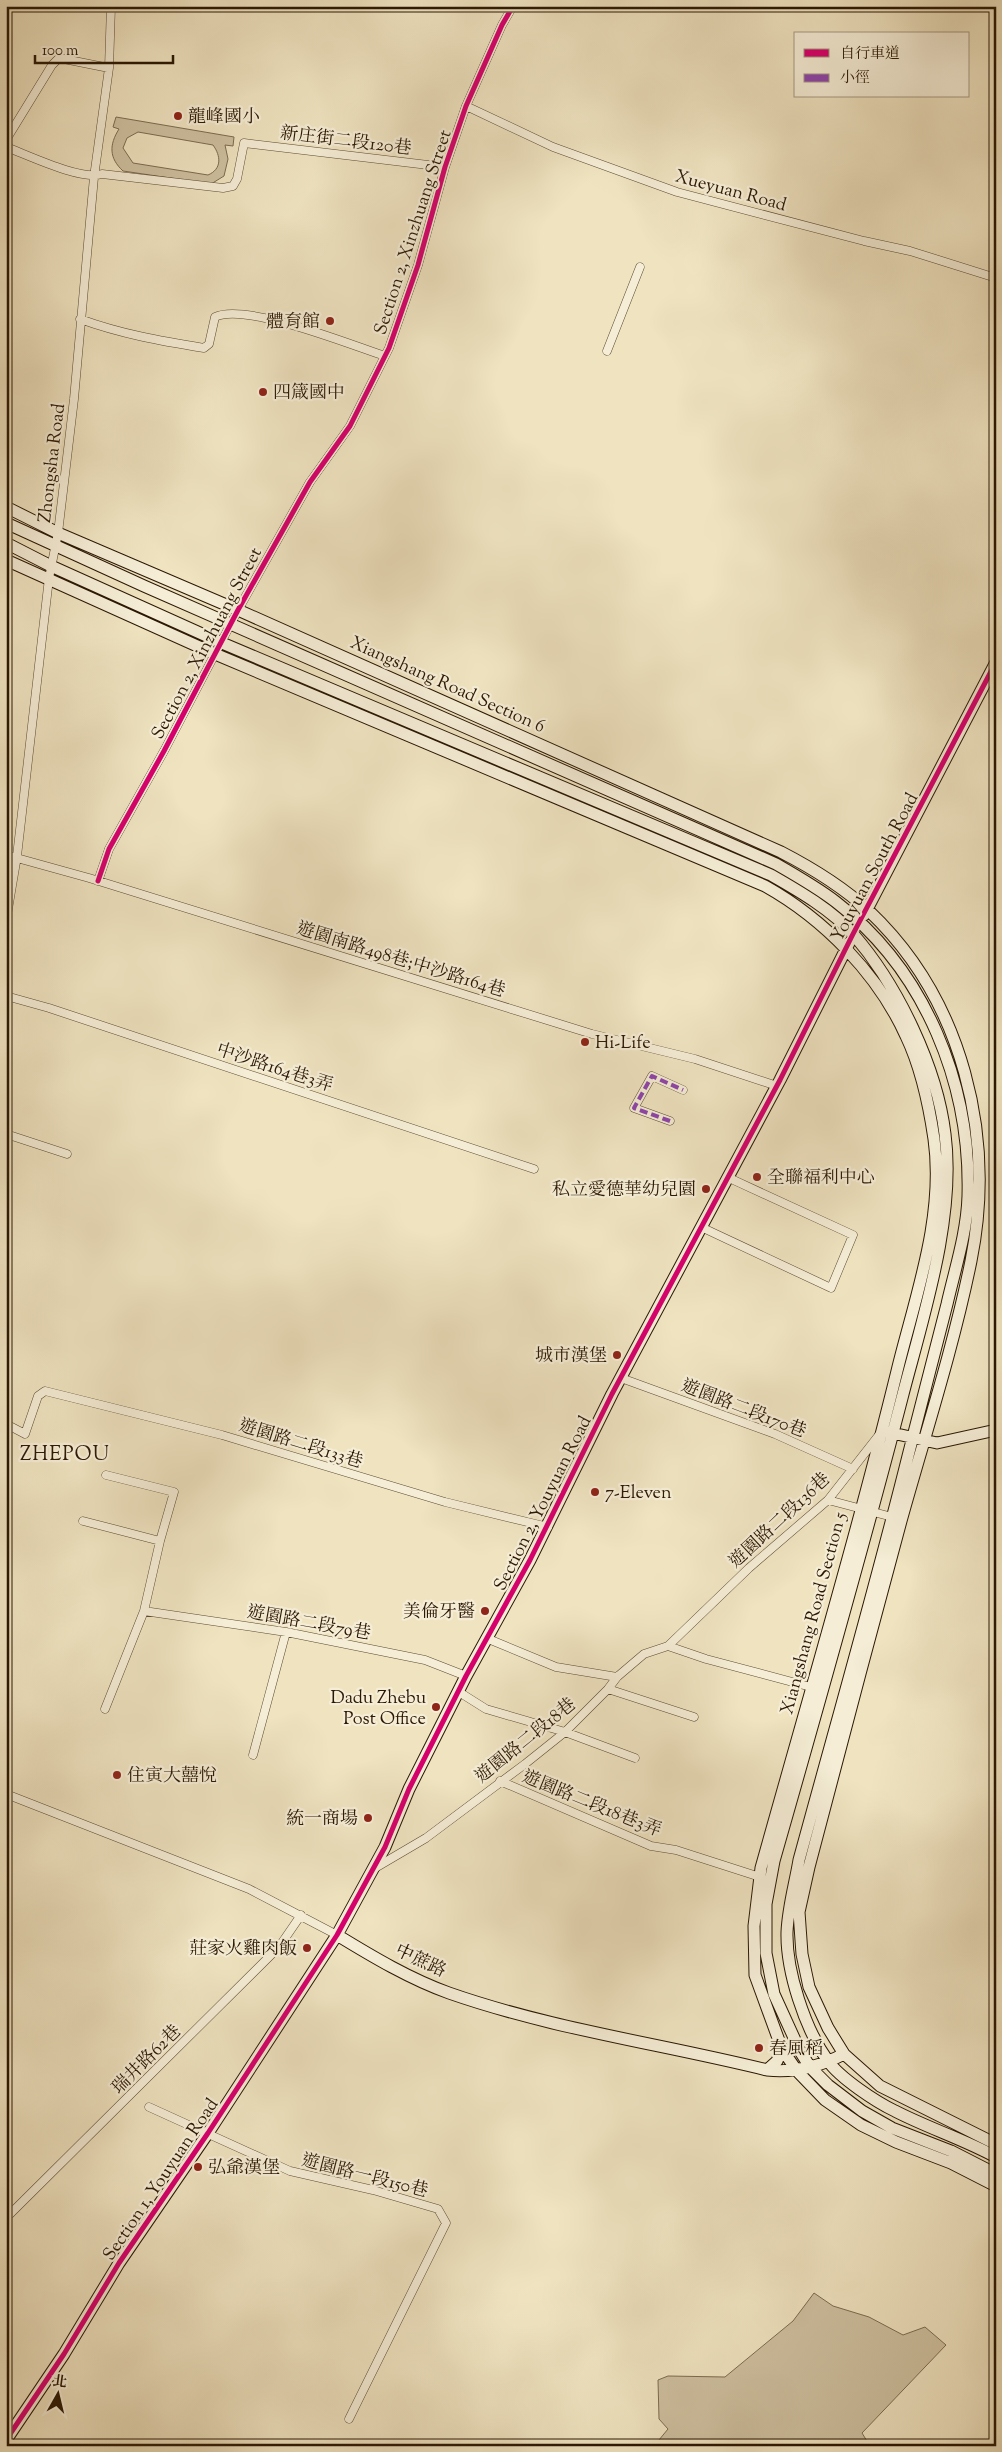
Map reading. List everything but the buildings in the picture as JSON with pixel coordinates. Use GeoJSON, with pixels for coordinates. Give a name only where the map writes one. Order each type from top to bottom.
{"type":"FeatureCollection","features":[{"type":"Feature","properties":{"kind":"main road","name":"Xiangshang Road Section 6"},"geometry":{"type":"LineString","coordinates":[[6,507],[58,533],[238,610],[781,852],[814,870],[867,910]]}},
{"type":"Feature","properties":{"kind":"main road","name":"Xiangshang Road Section 6"},"geometry":{"type":"LineString","coordinates":[[6,522],[231,624],[776,864],[837,902],[859,922]]}},
{"type":"Feature","properties":{"kind":"main road"},"geometry":{"type":"LineString","coordinates":[[6,543],[50,572],[215,654],[765,886],[815,919],[846,948]]}},
{"type":"Feature","properties":{"kind":"main road"},"geometry":{"type":"LineString","coordinates":[[6,560],[50,572],[771,875],[805,894],[853,934]]}},
{"type":"Feature","properties":{"kind":"main road","name":"Youyuan South Road"},"geometry":{"type":"LineString","coordinates":[[777,1086],[859,922],[996,662]]}},
{"type":"Feature","properties":{"kind":"main road"},"geometry":{"type":"LineString","coordinates":[[867,910],[892,935],[917,969],[944,1013],[964,1068],[972,1102],[979,1153],[979,1190],[971,1260],[925,1442],[897,1518],[799,1860],[787,1933],[789,1958],[796,1991],[806,2018],[828,2062],[861,2090],[894,2111],[996,2157]]}},
{"type":"Feature","properties":{"kind":"main road"},"geometry":{"type":"LineString","coordinates":[[859,922],[880,943],[906,976],[938,1034],[953,1073],[966,1136],[968,1198],[959,1253],[913,1439],[897,1518],[799,1912],[802,1954],[809,1987],[828,2028],[844,2054],[880,2086],[996,2144]]}},
{"type":"Feature","properties":{"kind":"main road","name":"Xiangshang Road Section 5"},"geometry":{"type":"LineString","coordinates":[[853,934],[892,989],[913,1029],[934,1083],[946,1134],[948,1169],[938,1251],[888,1432],[860,1508],[760,1877],[754,1926],[755,1975],[782,2049],[797,2071],[825,2100],[861,2125],[896,2142],[951,2163],[996,2186]]}},
{"type":"Feature","properties":{"kind":"main road","name":"Xiangshang Road Section 5"},"geometry":{"type":"LineString","coordinates":[[846,948],[881,995],[907,1037],[923,1086],[934,1140],[935,1196],[928,1245],[873,1511],[774,1862],[766,1904],[766,1953],[774,1994],[800,2051],[810,2067],[828,2085],[862,2112],[892,2128],[951,2151],[996,2174]]}},
{"type":"Feature","properties":{"kind":"main road","name":"Section 2, Youyuan Road"},"geometry":{"type":"LineString","coordinates":[[338,1935],[385,1847],[409,1789],[466,1676],[548,1527],[621,1378],[777,1086]]}},
{"type":"Feature","properties":{"kind":"main road"},"geometry":{"type":"LineString","coordinates":[[888,1432],[925,1442],[937,1443],[996,1430]]}},
{"type":"Feature","properties":{"kind":"main road","name":"中蔗路"},"geometry":{"type":"LineString","coordinates":[[338,1935],[402,1972],[448,1992],[506,2010],[767,2070],[797,2071],[828,2062],[844,2054]]}},
{"type":"Feature","properties":{"kind":"main road","name":"Section 1, Youyuan Road"},"geometry":{"type":"LineString","coordinates":[[6,2440],[64,2354],[119,2263],[208,2133],[338,1935]]}},
{"type":"Feature","properties":{"kind":"main road"},"geometry":{"type":"LineString","coordinates":[[767,2070],[777,2061],[782,2049]]}},
{"type":"Feature","properties":{"kind":"street","name":"Zhongsha Road"},"geometry":{"type":"LineString","coordinates":[[6,921],[17,856],[50,572],[58,533],[74,399],[94,176],[109,68],[112,6]]}},
{"type":"Feature","properties":{"kind":"street","name":"Section 2, Xinzhuang Street"},"geometry":{"type":"LineString","coordinates":[[98,881],[108,848],[164,751],[238,610],[310,482],[350,426],[385,356],[403,312],[445,167],[466,106],[502,25],[513,6]]}},
{"type":"Feature","properties":{"kind":"street"},"geometry":{"type":"LineString","coordinates":[[6,140],[52,65],[59,58],[109,68]]}},
{"type":"Feature","properties":{"kind":"street","name":"Xueyuan Road"},"geometry":{"type":"LineString","coordinates":[[466,106],[553,146],[676,192],[864,241],[910,251],[996,278]]}},
{"type":"Feature","properties":{"kind":"street","name":"新庄街二段120巷"},"geometry":{"type":"LineString","coordinates":[[94,176],[102,174],[223,188],[232,186],[237,179],[244,143],[445,167]]}},
{"type":"Feature","properties":{"kind":"street"},"geometry":{"type":"LineString","coordinates":[[6,147],[78,173],[94,176]]}},
{"type":"Feature","properties":{"kind":"street"},"geometry":{"type":"LineString","coordinates":[[606,352],[640,267]]}},
{"type":"Feature","properties":{"kind":"street"},"geometry":{"type":"LineString","coordinates":[[80,319],[111,330],[148,339],[204,348],[209,344],[215,317],[222,314],[236,314],[276,321],[385,356]]}},
{"type":"Feature","properties":{"kind":"street","name":"遊園南路498巷;中沙路164巷"},"geometry":{"type":"LineString","coordinates":[[6,855],[17,856],[592,1034],[702,1061],[777,1086]]}},
{"type":"Feature","properties":{"kind":"street","name":"中沙路164巷3弄"},"geometry":{"type":"LineString","coordinates":[[6,996],[58,1011],[534,1168]]}},
{"type":"Feature","properties":{"kind":"street"},"geometry":{"type":"LineString","coordinates":[[670,1121],[634,1108],[652,1076],[683,1090]]}},
{"type":"Feature","properties":{"kind":"street"},"geometry":{"type":"LineString","coordinates":[[6,1134],[67,1154]]}},
{"type":"Feature","properties":{"kind":"street"},"geometry":{"type":"LineString","coordinates":[[702,1227],[831,1288],[854,1235],[727,1178]]}},
{"type":"Feature","properties":{"kind":"street","name":"遊園路二段170巷"},"geometry":{"type":"LineString","coordinates":[[621,1378],[775,1434],[853,1469]]}},
{"type":"Feature","properties":{"kind":"street","name":"遊園路二段133巷"},"geometry":{"type":"LineString","coordinates":[[6,1424],[25,1434],[38,1396],[46,1391],[222,1434],[446,1502],[548,1527]]}},
{"type":"Feature","properties":{"kind":"street","name":"遊園路二段136巷"},"geometry":{"type":"LineString","coordinates":[[709,1605],[828,1500],[853,1469],[888,1432]]}},
{"type":"Feature","properties":{"kind":"street"},"geometry":{"type":"LineString","coordinates":[[105,1709],[144,1611],[160,1541],[174,1492],[106,1475]]}},
{"type":"Feature","properties":{"kind":"street"},"geometry":{"type":"LineString","coordinates":[[828,1500],[897,1518]]}},
{"type":"Feature","properties":{"kind":"street"},"geometry":{"type":"LineString","coordinates":[[83,1521],[160,1541]]}},
{"type":"Feature","properties":{"kind":"street","name":"遊園路二段18巷"},"geometry":{"type":"LineString","coordinates":[[373,1869],[426,1838],[565,1732],[608,1689],[617,1677],[644,1654],[668,1646],[709,1605]]}},
{"type":"Feature","properties":{"kind":"street","name":"遊園路二段79巷"},"geometry":{"type":"LineString","coordinates":[[144,1611],[286,1632],[425,1660],[466,1676]]}},
{"type":"Feature","properties":{"kind":"street"},"geometry":{"type":"LineString","coordinates":[[253,1755],[286,1632]]}},
{"type":"Feature","properties":{"kind":"street"},"geometry":{"type":"LineString","coordinates":[[486,1638],[556,1667],[617,1677]]}},
{"type":"Feature","properties":{"kind":"street"},"geometry":{"type":"LineString","coordinates":[[668,1646],[706,1660],[811,1686]]}},
{"type":"Feature","properties":{"kind":"street"},"geometry":{"type":"LineString","coordinates":[[608,1689],[694,1717]]}},
{"type":"Feature","properties":{"kind":"street"},"geometry":{"type":"LineString","coordinates":[[459,1692],[486,1709],[565,1732],[635,1758]]}},
{"type":"Feature","properties":{"kind":"street","name":"遊園路二段18巷3弄"},"geometry":{"type":"LineString","coordinates":[[500,1781],[651,1846],[676,1850],[760,1877]]}},
{"type":"Feature","properties":{"kind":"street","name":"中蔗路"},"geometry":{"type":"LineString","coordinates":[[6,1794],[249,1889],[338,1935]]}},
{"type":"Feature","properties":{"kind":"street","name":"瑞井路62巷"},"geometry":{"type":"LineString","coordinates":[[6,2218],[279,1947],[301,1915]]}},
{"type":"Feature","properties":{"kind":"street"},"geometry":{"type":"LineString","coordinates":[[149,2107],[192,2128],[208,2133]]}},
{"type":"Feature","properties":{"kind":"street","name":"遊園路一段150巷"},"geometry":{"type":"LineString","coordinates":[[208,2133],[290,2171],[373,2190],[438,2209],[446,2223],[349,2419]]}},
{"type":"Feature","properties":{"kind":"shaded area"},"geometry":{"type":"Polygon","coordinates":[[[116,117],[234,137],[233,146],[225,145],[228,159],[224,176],[211,184],[123,171],[113,156],[113,140],[119,129],[113,127],[116,117]],[[138,132],[127,138],[123,148],[133,163],[208,175],[216,169],[219,162],[218,153],[213,145],[138,132]]]}},
{"type":"Feature","properties":{"kind":"shaded area"},"geometry":{"type":"Polygon","coordinates":[[[814,2293],[833,2306],[869,2317],[903,2335],[925,2327],[946,2345],[862,2433],[870,2446],[654,2446],[668,2429],[659,2419],[658,2380],[668,2376],[725,2377],[793,2321],[814,2293]]]}},
{"type":"Feature","properties":{"kind":"marked path"},"geometry":{"type":"LineString","coordinates":[[670,1121],[634,1108],[652,1076],[683,1090]]}},
{"type":"Feature","properties":{"kind":"cycle path"},"geometry":{"type":"LineString","coordinates":[[98,881],[109,849],[164,751],[238,610],[310,482],[350,426],[389,348],[418,265],[445,167],[466,106],[502,25],[513,6]]}},
{"type":"Feature","properties":{"kind":"cycle path"},"geometry":{"type":"LineString","coordinates":[[6,2440],[64,2354],[119,2263],[208,2133],[337,1935],[385,1847],[409,1789],[466,1676],[530,1560],[612,1394],[780,1080],[853,934],[996,662]]}},
{"type":"Feature","properties":{"kind":"place","name":"龍峰國小"},"geometry":{"type":"Point","coordinates":[178,116]}},
{"type":"Feature","properties":{"kind":"place","name":"體育館"},"geometry":{"type":"Point","coordinates":[330,321]}},
{"type":"Feature","properties":{"kind":"place","name":"四箴國中"},"geometry":{"type":"Point","coordinates":[263,392]}},
{"type":"Feature","properties":{"kind":"place","name":"Hi-Life"},"geometry":{"type":"Point","coordinates":[585,1042]}},
{"type":"Feature","properties":{"kind":"place","name":"全聯福利中心"},"geometry":{"type":"Point","coordinates":[757,1177]}},
{"type":"Feature","properties":{"kind":"place","name":"私立愛德華幼兒園"},"geometry":{"type":"Point","coordinates":[706,1189]}},
{"type":"Feature","properties":{"kind":"place","name":"城市漢堡"},"geometry":{"type":"Point","coordinates":[617,1355]}},
{"type":"Feature","properties":{"kind":"place","name":"7-Eleven"},"geometry":{"type":"Point","coordinates":[595,1492]}},
{"type":"Feature","properties":{"kind":"place","name":"美倫牙醫"},"geometry":{"type":"Point","coordinates":[485,1611]}},
{"type":"Feature","properties":{"kind":"place","name":"Dadu Zhebu Post Office"},"geometry":{"type":"Point","coordinates":[436,1707]}},
{"type":"Feature","properties":{"kind":"place","name":"住寅大囍悅"},"geometry":{"type":"Point","coordinates":[117,1775]}},
{"type":"Feature","properties":{"kind":"place","name":"統一商場"},"geometry":{"type":"Point","coordinates":[368,1818]}},
{"type":"Feature","properties":{"kind":"place","name":"莊家火雞肉飯"},"geometry":{"type":"Point","coordinates":[307,1948]}},
{"type":"Feature","properties":{"kind":"place","name":"春風稻"},"geometry":{"type":"Point","coordinates":[759,2048]}},
{"type":"Feature","properties":{"kind":"place","name":"弘爺漢堡"},"geometry":{"type":"Point","coordinates":[198,2167]}},
{"type":"Feature","properties":{"kind":"district","name":"ZHEPOU"},"geometry":{"type":"Point","coordinates":[65,1453]}}]}
